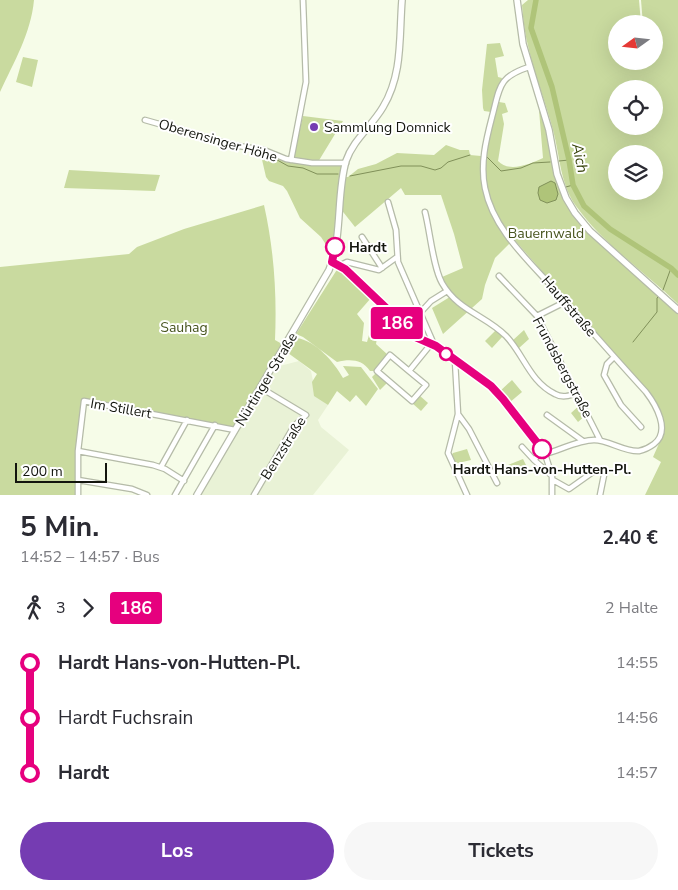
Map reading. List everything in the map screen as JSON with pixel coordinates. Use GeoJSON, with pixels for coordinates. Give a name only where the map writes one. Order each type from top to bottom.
{"type":"FeatureCollection","features":[{"type":"Feature","properties":{"kind":"main road"},"geometry":{"type":"LineString","coordinates":[[346,163],[352,148],[381,110],[393,85],[399,62],[402,0]]}},
{"type":"Feature","properties":{"kind":"main road"},"geometry":{"type":"LineString","coordinates":[[517,0],[521,35],[549,130],[562,190],[575,213],[590,231],[678,310]]}},
{"type":"Feature","properties":{"kind":"main road","name":"Nürtinger Straße"},"geometry":{"type":"LineString","coordinates":[[198,495],[312,302],[332,262],[346,163]]}},
{"type":"Feature","properties":{"kind":"street","name":"Oberensinger Höhe"},"geometry":{"type":"LineString","coordinates":[[291,160],[306,82],[303,0]]}},
{"type":"Feature","properties":{"kind":"street","name":"Hauffstraße"},"geometry":{"type":"LineString","coordinates":[[530,66],[510,74],[503,81],[486,139],[482,167],[488,198],[499,223],[565,302],[646,392],[656,406],[661,421],[659,439],[653,445],[638,451],[600,440],[583,440],[544,452]]}},
{"type":"Feature","properties":{"kind":"street","name":"Oberensinger Höhe"},"geometry":{"type":"LineString","coordinates":[[145,120],[233,145],[264,150],[281,158],[312,163],[346,163]]}},
{"type":"Feature","properties":{"kind":"street"},"geometry":{"type":"LineString","coordinates":[[388,202],[396,230],[397,257],[432,340],[431,344],[409,371]]}},
{"type":"Feature","properties":{"kind":"street"},"geometry":{"type":"LineString","coordinates":[[425,212],[438,272],[447,290],[469,312],[494,326],[504,335],[515,347],[530,372],[541,384],[558,395],[566,396],[577,393]]}},
{"type":"Feature","properties":{"kind":"street"},"geometry":{"type":"LineString","coordinates":[[362,237],[382,268]]}},
{"type":"Feature","properties":{"kind":"street"},"geometry":{"type":"LineString","coordinates":[[341,266],[347,262],[374,270],[382,268],[397,257]]}},
{"type":"Feature","properties":{"kind":"street"},"geometry":{"type":"LineString","coordinates":[[332,262],[341,266],[386,308],[404,332],[431,344],[485,381],[496,391],[544,452],[552,478],[552,495]]}},
{"type":"Feature","properties":{"kind":"street","name":"Frundsbergstraße"},"geometry":{"type":"LineString","coordinates":[[499,276],[536,316],[600,440]]}},
{"type":"Feature","properties":{"kind":"street"},"geometry":{"type":"LineString","coordinates":[[420,313],[431,301],[447,290]]}},
{"type":"Feature","properties":{"kind":"street"},"geometry":{"type":"LineString","coordinates":[[536,316],[565,302]]}},
{"type":"Feature","properties":{"kind":"street"},"geometry":{"type":"LineString","coordinates":[[390,355],[409,371],[426,385],[412,402],[377,371],[390,355]]}},
{"type":"Feature","properties":{"kind":"street"},"geometry":{"type":"LineString","coordinates":[[614,357],[606,364],[604,374],[624,409],[641,427]]}},
{"type":"Feature","properties":{"kind":"street"},"geometry":{"type":"LineString","coordinates":[[455,361],[458,414],[448,453],[467,495]]}},
{"type":"Feature","properties":{"kind":"street","name":"Benzstraße"},"geometry":{"type":"LineString","coordinates":[[254,495],[294,426],[306,414],[266,391]]}},
{"type":"Feature","properties":{"kind":"street","name":"Im Stillert"},"geometry":{"type":"LineString","coordinates":[[78,495],[78,451],[84,400],[235,430]]}},
{"type":"Feature","properties":{"kind":"street"},"geometry":{"type":"LineString","coordinates":[[458,414],[469,429],[497,483]]}},
{"type":"Feature","properties":{"kind":"street"},"geometry":{"type":"LineString","coordinates":[[547,415],[583,440]]}},
{"type":"Feature","properties":{"kind":"street"},"geometry":{"type":"LineString","coordinates":[[161,467],[188,420]]}},
{"type":"Feature","properties":{"kind":"street"},"geometry":{"type":"LineString","coordinates":[[176,495],[215,425]]}},
{"type":"Feature","properties":{"kind":"street"},"geometry":{"type":"LineString","coordinates":[[522,447],[552,478],[568,489],[592,472],[601,471],[604,475],[600,495]]}},
{"type":"Feature","properties":{"kind":"street"},"geometry":{"type":"LineString","coordinates":[[78,451],[136,460],[161,467],[184,481]]}},
{"type":"Feature","properties":{"kind":"street"},"geometry":{"type":"LineString","coordinates":[[534,460],[544,452]]}},
{"type":"Feature","properties":{"kind":"street"},"geometry":{"type":"LineString","coordinates":[[78,480],[132,489],[147,495]]}},
{"type":"Feature","properties":{"kind":"shaded area"},"geometry":{"type":"Polygon","coordinates":[[[551,181],[555,183],[558,194],[556,200],[547,203],[540,200],[539,187],[551,181]]]}},
{"type":"Feature","properties":{"kind":"shaded area"},"geometry":{"type":"Polygon","coordinates":[[[299,361],[311,371],[316,396],[328,405],[318,420],[321,427],[349,450],[313,495],[197,495],[272,368],[299,361]]]}},
{"type":"Feature","properties":{"kind":"green space"},"geometry":{"type":"Polygon","coordinates":[[[0,0],[34,0],[26,36],[0,92],[0,0]]]}},
{"type":"Feature","properties":{"kind":"green space","name":"Bauernwald"},"geometry":{"type":"Polygon","coordinates":[[[528,0],[639,0],[640,15],[608,15],[608,70],[663,70],[663,15],[642,15],[641,0],[678,0],[678,304],[599,233],[576,206],[564,179],[553,130],[531,60],[525,33],[522,5],[528,0]]]}},
{"type":"Feature","properties":{"kind":"green space"},"geometry":{"type":"Polygon","coordinates":[[[500,43],[504,56],[495,58],[498,77],[502,78],[491,112],[484,111],[482,90],[487,44],[500,43]]]}},
{"type":"Feature","properties":{"kind":"green space"},"geometry":{"type":"Polygon","coordinates":[[[23,57],[38,60],[32,87],[16,82],[23,57]]]}},
{"type":"Feature","properties":{"kind":"green space"},"geometry":{"type":"Polygon","coordinates":[[[499,102],[505,103],[508,112],[502,114],[504,124],[498,161],[503,165],[514,167],[526,165],[543,158],[539,110],[541,110],[555,173],[574,215],[678,312],[678,495],[645,495],[661,462],[653,457],[661,439],[664,426],[657,406],[512,237],[500,220],[492,203],[488,188],[486,156],[499,102]]]}},
{"type":"Feature","properties":{"kind":"green space"},"geometry":{"type":"Polygon","coordinates":[[[303,116],[343,121],[318,162],[343,165],[341,177],[348,177],[358,169],[376,164],[397,153],[434,155],[446,145],[460,150],[469,150],[470,155],[481,156],[482,180],[487,202],[497,223],[511,242],[495,258],[482,299],[443,334],[432,308],[453,295],[442,277],[463,268],[441,195],[405,195],[401,188],[355,227],[340,208],[332,254],[321,237],[300,218],[283,186],[269,181],[266,177],[260,151],[291,161],[303,116]]]}},
{"type":"Feature","properties":{"kind":"green space"},"geometry":{"type":"Polygon","coordinates":[[[69,170],[160,175],[155,191],[64,188],[69,170]]]}},
{"type":"Feature","properties":{"kind":"green space","name":"Sauhag"},"geometry":{"type":"Polygon","coordinates":[[[264,205],[274,272],[275,340],[282,344],[235,430],[85,401],[80,438],[78,495],[0,495],[0,267],[129,254],[137,247],[184,229],[264,205]]]}},
{"type":"Feature","properties":{"kind":"green space"},"geometry":{"type":"Polygon","coordinates":[[[338,268],[371,298],[357,314],[364,323],[362,341],[367,342],[369,335],[377,338],[376,344],[388,355],[374,371],[370,371],[363,364],[355,361],[337,362],[296,334],[338,268]]]}},
{"type":"Feature","properties":{"kind":"green space"},"geometry":{"type":"Polygon","coordinates":[[[496,330],[503,336],[492,348],[485,341],[496,330]]]}},
{"type":"Feature","properties":{"kind":"green space"},"geometry":{"type":"Polygon","coordinates":[[[524,330],[529,339],[519,348],[512,341],[524,330]]]}},
{"type":"Feature","properties":{"kind":"green space"},"geometry":{"type":"Polygon","coordinates":[[[297,338],[311,343],[324,353],[343,378],[349,375],[343,366],[361,367],[378,389],[366,406],[356,395],[350,402],[337,391],[328,405],[314,396],[312,382],[317,374],[288,353],[297,338]]]}},
{"type":"Feature","properties":{"kind":"green space"},"geometry":{"type":"Polygon","coordinates":[[[376,373],[388,382],[380,390],[372,377],[376,373]]]}},
{"type":"Feature","properties":{"kind":"green space"},"geometry":{"type":"Polygon","coordinates":[[[512,380],[522,392],[509,403],[499,392],[512,380]]]}},
{"type":"Feature","properties":{"kind":"green space"},"geometry":{"type":"Polygon","coordinates":[[[419,395],[428,403],[421,411],[412,403],[419,395]]]}},
{"type":"Feature","properties":{"kind":"green space"},"geometry":{"type":"Polygon","coordinates":[[[581,404],[586,415],[578,422],[571,413],[581,404]]]}},
{"type":"Feature","properties":{"kind":"green space"},"geometry":{"type":"Polygon","coordinates":[[[467,449],[471,460],[454,464],[451,456],[453,453],[467,449]]]}},
{"type":"Feature","properties":{"kind":"green space"},"geometry":{"type":"Polygon","coordinates":[[[523,459],[526,465],[509,469],[508,465],[523,459]]]}},
{"type":"Feature","properties":{"kind":"waterway","name":"Aich"},"geometry":{"type":"LineString","coordinates":[[536,0],[531,28],[552,87],[573,185],[584,206],[610,229],[671,268],[678,275]]}},
{"type":"Feature","properties":{"kind":"waterway"},"geometry":{"type":"LineString","coordinates":[[261,151],[288,166],[303,168],[317,174],[338,174]]}},
{"type":"Feature","properties":{"kind":"waterway"},"geometry":{"type":"LineString","coordinates":[[350,176],[401,166],[421,166],[435,170],[448,162],[470,155]]}},
{"type":"Feature","properties":{"kind":"waterway"},"geometry":{"type":"LineString","coordinates":[[486,156],[501,171],[521,168],[533,163],[550,162]]}},
{"type":"Feature","properties":{"kind":"waterway"},"geometry":{"type":"LineString","coordinates":[[559,161],[569,160]]}},
{"type":"Feature","properties":{"kind":"waterway","name":"Aich"},"geometry":{"type":"LineString","coordinates":[[566,187],[573,185]]}},
{"type":"Feature","properties":{"kind":"waterway"},"geometry":{"type":"LineString","coordinates":[[663,290],[671,268]]}},
{"type":"Feature","properties":{"kind":"waterway"},"geometry":{"type":"LineString","coordinates":[[633,342],[657,312],[658,297]]}},
{"type":"Feature","properties":{"kind":"bus line","name":"186"},"geometry":{"type":"LineString","coordinates":[[335,247],[332,262],[345,269],[386,308],[404,332],[436,346],[491,386],[542,449]]}},
{"type":"Feature","properties":{"kind":"place","name":"Sammlung Domnick"},"geometry":{"type":"Point","coordinates":[314,127]}},
{"type":"Feature","properties":{"kind":"place","name":"Hardt"},"geometry":{"type":"Point","coordinates":[335,247]}},
{"type":"Feature","properties":{"kind":"place","name":"Hardt Hans-von-Hutten-Pl."},"geometry":{"type":"Point","coordinates":[542,449]}}]}
